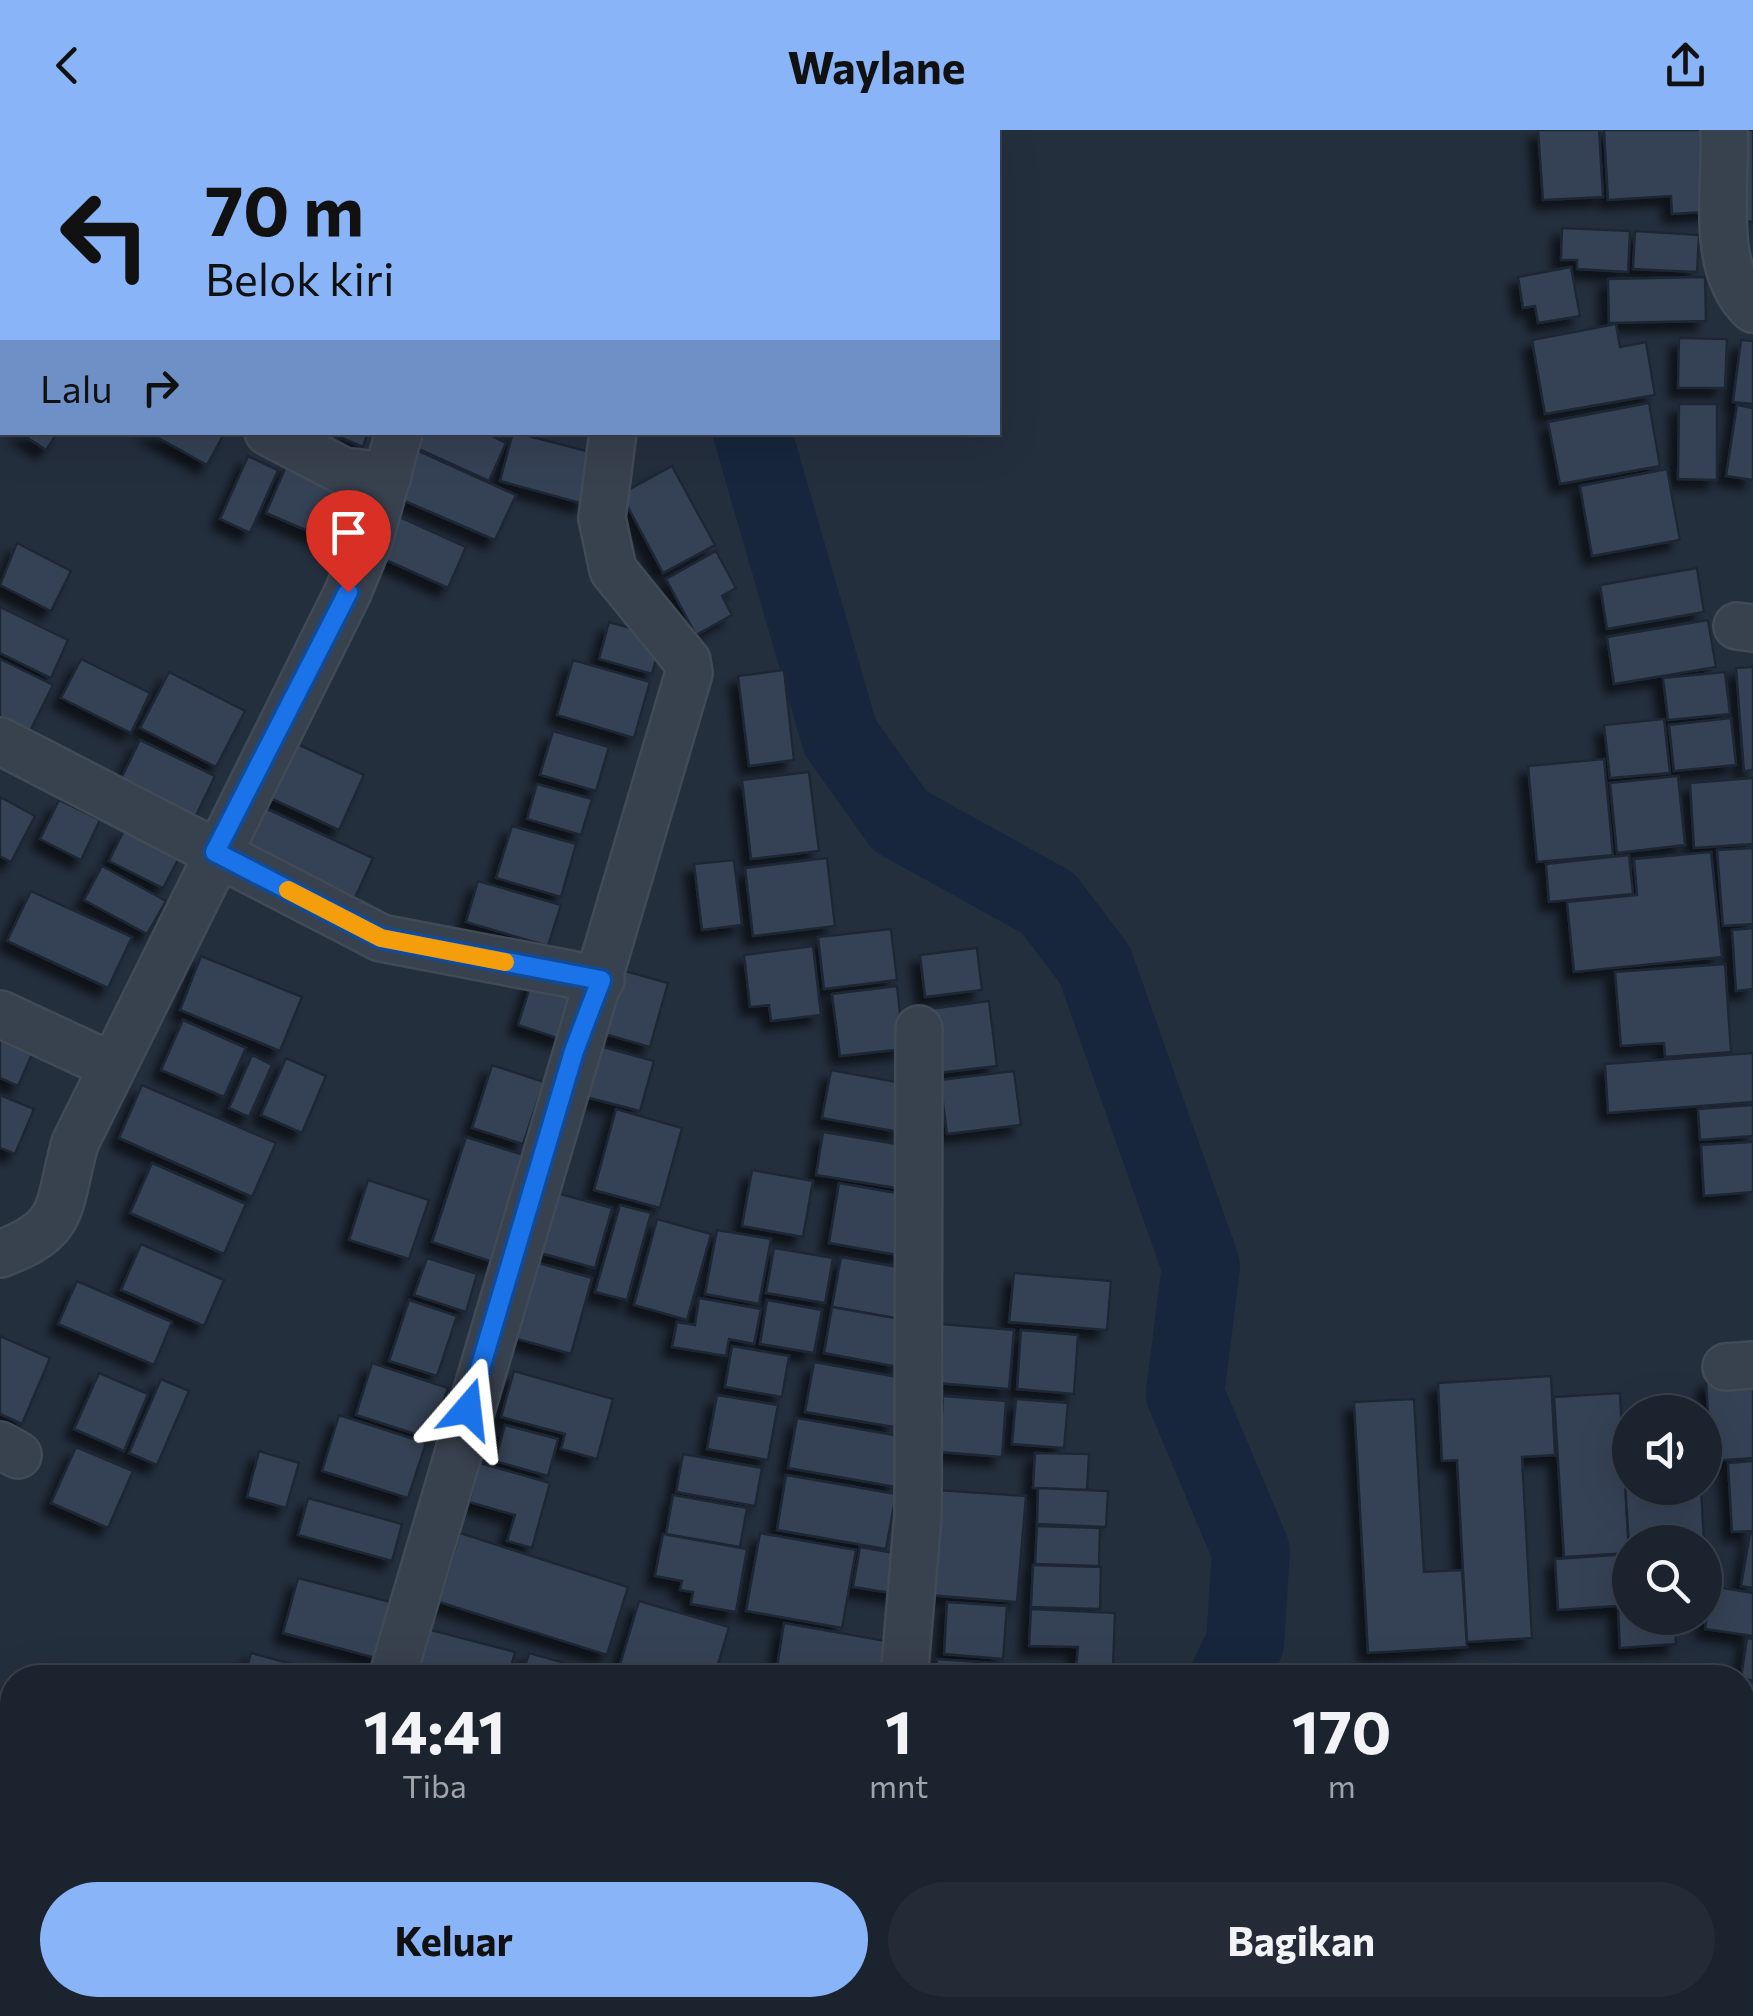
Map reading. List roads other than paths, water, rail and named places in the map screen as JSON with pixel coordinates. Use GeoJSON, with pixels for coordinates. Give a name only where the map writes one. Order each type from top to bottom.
{"type":"FeatureCollection","features":[{"type":"Feature","properties":{"kind":"street"},"geometry":{"type":"LineString","coordinates":[[1724,130],[1726,260],[1732,284],[1753,309]]}},
{"type":"Feature","properties":{"kind":"street"},"geometry":{"type":"LineString","coordinates":[[274,435],[343,472],[388,476]]}},
{"type":"Feature","properties":{"kind":"street"},"geometry":{"type":"LineString","coordinates":[[0,1254],[35,1241],[53,1223],[74,1143],[215,852],[348,592],[398,435]]}},
{"type":"Feature","properties":{"kind":"street"},"geometry":{"type":"LineString","coordinates":[[396,1665],[574,1051],[601,980],[689,673],[687,662],[613,570],[608,555],[602,518],[613,435]]}},
{"type":"Feature","properties":{"kind":"street"},"geometry":{"type":"LineString","coordinates":[[0,741],[381,938],[601,980]]}},
{"type":"Feature","properties":{"kind":"street"},"geometry":{"type":"LineString","coordinates":[[0,1014],[112,1066]]}},
{"type":"Feature","properties":{"kind":"street"},"geometry":{"type":"LineString","coordinates":[[905,1665],[918,1516],[918,1029]]}},
{"type":"Feature","properties":{"kind":"waterway"},"geometry":{"type":"LineString","coordinates":[[753,435],[840,737],[900,821],[1048,903],[1095,965],[1201,1266],[1185,1394],[1251,1551],[1245,1643],[1234,1665]]}}]}
